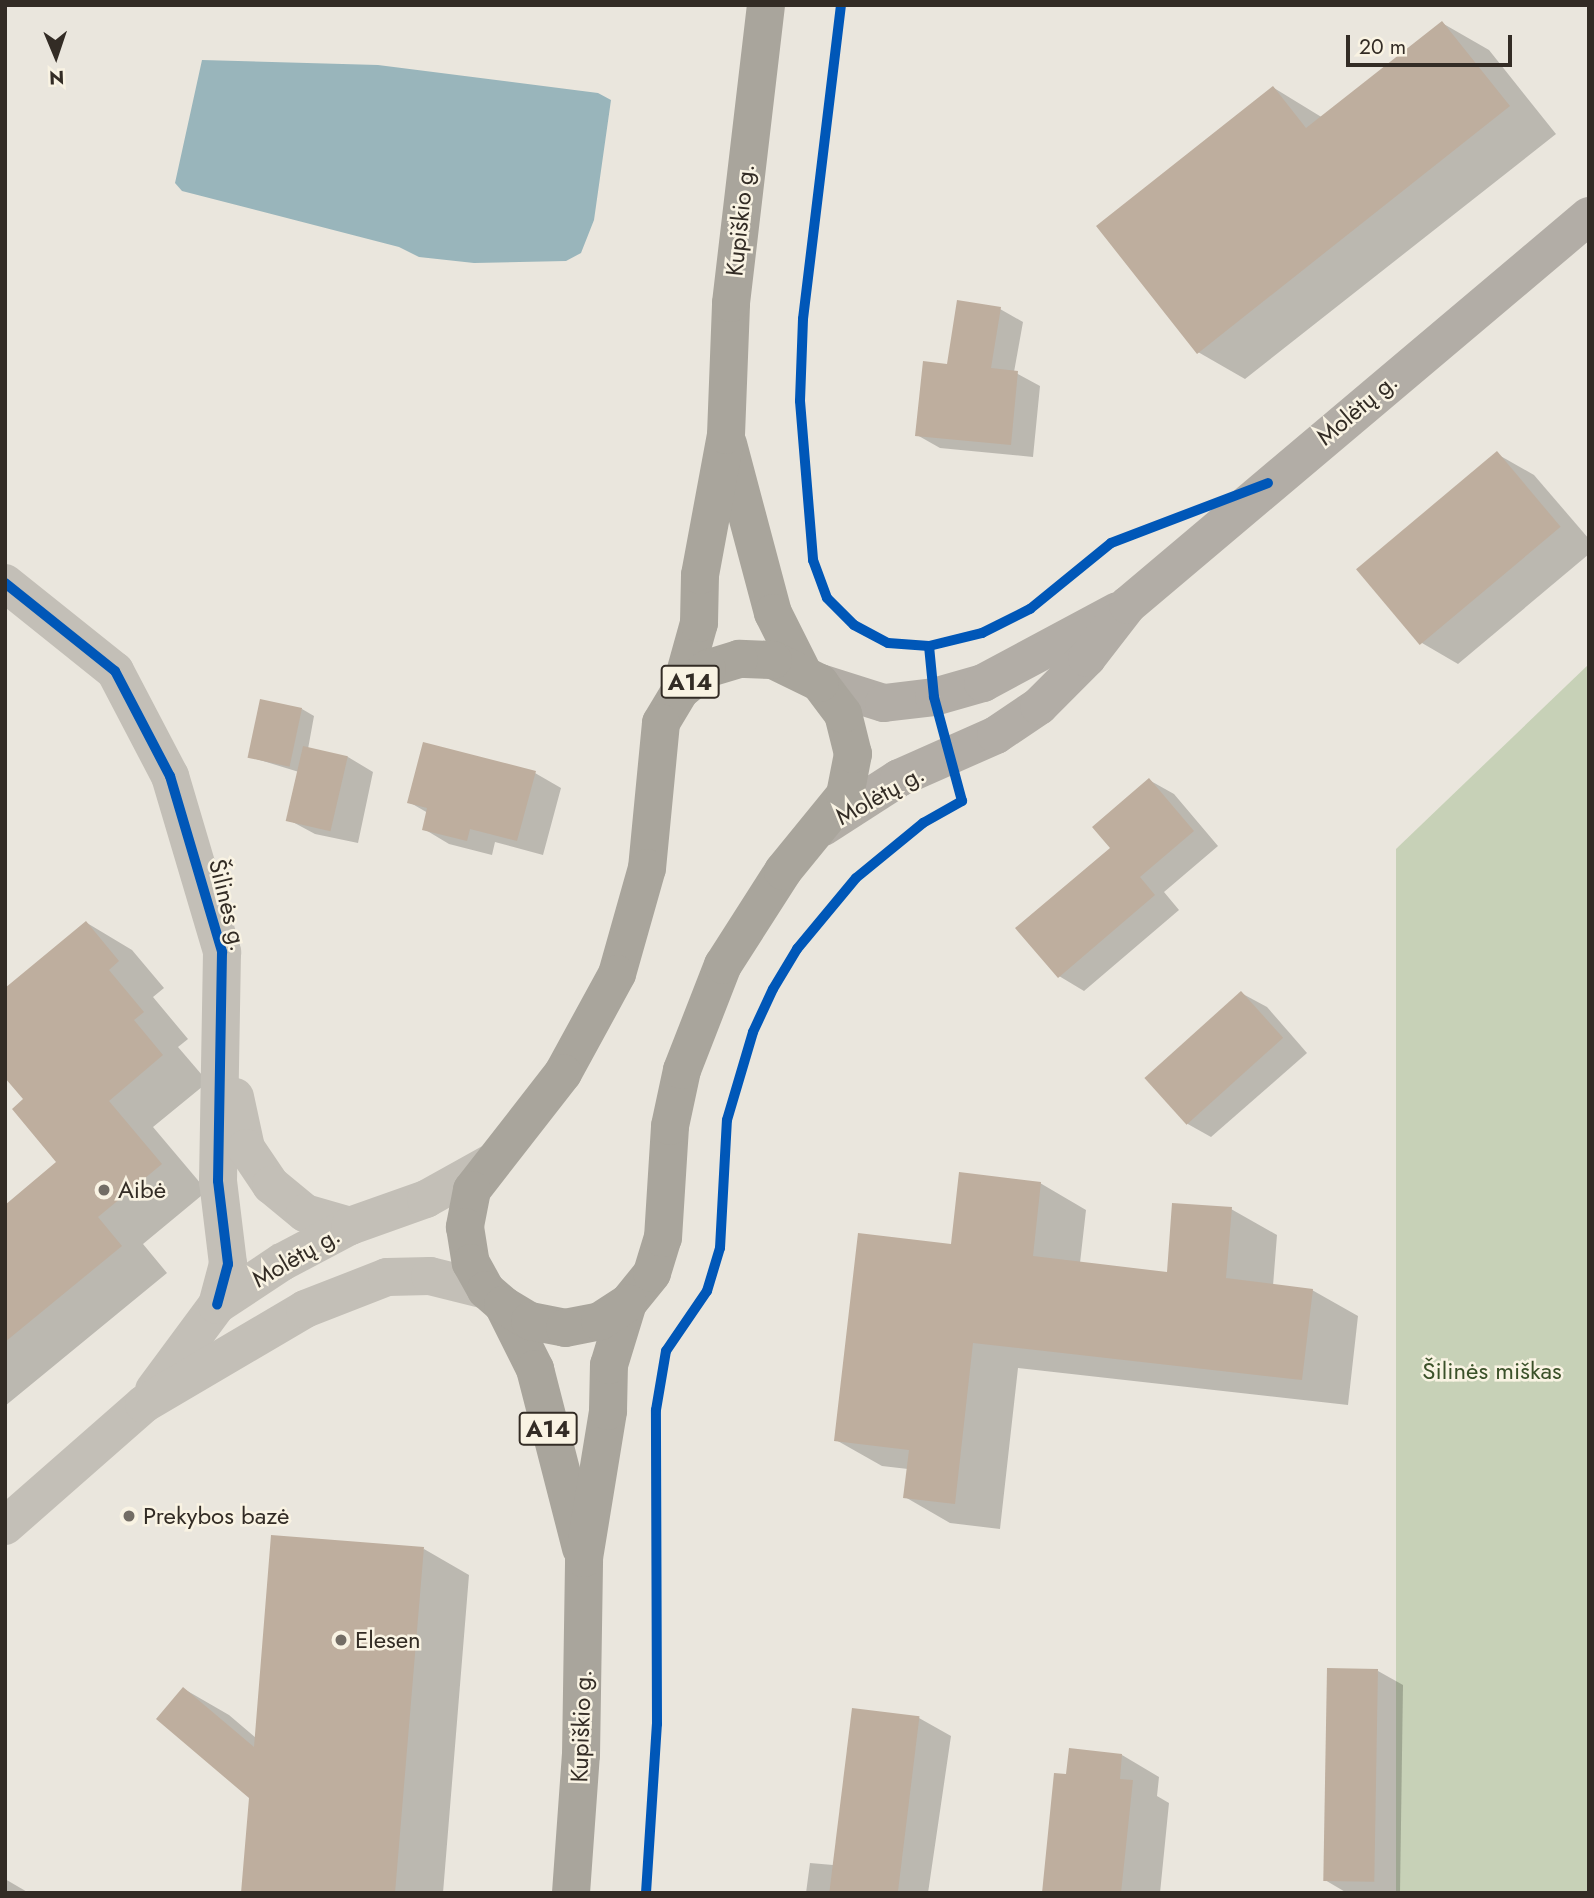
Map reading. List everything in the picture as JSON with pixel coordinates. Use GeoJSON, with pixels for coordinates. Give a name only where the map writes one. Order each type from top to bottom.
{"type":"FeatureCollection","features":[{"type":"Feature","properties":{"kind":"highway","name":"Kupiškio g."},"geometry":{"type":"LineString","coordinates":[[680,691],[699,623],[700,575],[726,435],[731,303],[766,5]]}},
{"type":"Feature","properties":{"kind":"highway","name":"Kupiškio g."},"geometry":{"type":"LineString","coordinates":[[726,435],[773,613],[811,677]]}},
{"type":"Feature","properties":{"kind":"highway","name":"A14"},"geometry":{"type":"LineString","coordinates":[[739,659],[774,660],[811,677],[843,714],[853,754],[845,795],[823,827],[750,916],[699,1017],[670,1126],[663,1238],[652,1273],[628,1303],[600,1321],[565,1328],[530,1321],[494,1297],[471,1262],[465,1227],[472,1190],[489,1164],[563,1073],[617,974],[647,868],[661,723],[680,691],[707,669],[739,659]]}},
{"type":"Feature","properties":{"kind":"highway","name":"Kupiškio g."},"geometry":{"type":"LineString","coordinates":[[494,1297],[535,1369],[584,1558]]}},
{"type":"Feature","properties":{"kind":"highway","name":"Kupiškio g."},"geometry":{"type":"LineString","coordinates":[[571,1893],[583,1716],[584,1558],[608,1411],[609,1365],[628,1303]]}},
{"type":"Feature","properties":{"kind":"main road","name":"Molėtų g."},"geometry":{"type":"LineString","coordinates":[[811,677],[884,703],[934,696],[983,683],[1128,605],[1589,216]]}},
{"type":"Feature","properties":{"kind":"main road","name":"Molėtų g."},"geometry":{"type":"LineString","coordinates":[[823,827],[899,778],[996,735],[1039,706],[1087,658],[1128,605]]}},
{"type":"Feature","properties":{"kind":"street","name":"Šilinės g."},"geometry":{"type":"LineString","coordinates":[[5,583],[115,671],[170,776],[222,951],[223,1048],[218,1181],[228,1264],[217,1305]]}},
{"type":"Feature","properties":{"kind":"street","name":"Šilinės g."},"geometry":{"type":"LineString","coordinates":[[223,1048],[246,1148],[271,1185],[305,1213],[350,1226]]}},
{"type":"Feature","properties":{"kind":"street","name":"Molėtų g."},"geometry":{"type":"LineString","coordinates":[[144,1404],[217,1305],[282,1262],[350,1226],[426,1199],[489,1164]]}},
{"type":"Feature","properties":{"kind":"street","name":"Molėtų g."},"geometry":{"type":"LineString","coordinates":[[5,1526],[144,1404],[345,1290],[387,1278],[430,1276],[494,1297]]}},
{"type":"Feature","properties":{"kind":"green space","name":"Šilinės miškas"},"geometry":{"type":"Polygon","coordinates":[[[1589,664],[1589,1893],[1396,1893],[1396,849],[1589,664]]]}},
{"type":"Feature","properties":{"kind":"water"},"geometry":{"type":"Polygon","coordinates":[[[202,60],[378,65],[598,93],[611,100],[594,220],[581,253],[566,261],[474,263],[419,257],[399,247],[182,191],[175,183],[202,60]]]}},
{"type":"Feature","properties":{"kind":"building"},"geometry":{"type":"Polygon","coordinates":[[[1442,21],[1510,106],[1197,354],[1096,226],[1273,86],[1306,128],[1442,21]]]}},
{"type":"Feature","properties":{"kind":"building"},"geometry":{"type":"Polygon","coordinates":[[[957,300],[1001,307],[991,368],[1018,371],[1011,445],[915,436],[923,361],[947,364],[957,300]]]}},
{"type":"Feature","properties":{"kind":"building"},"geometry":{"type":"Polygon","coordinates":[[[1497,451],[1561,527],[1420,645],[1356,569],[1497,451]]]}},
{"type":"Feature","properties":{"kind":"building"},"geometry":{"type":"Polygon","coordinates":[[[260,699],[302,708],[290,767],[248,758],[260,699]]]}},
{"type":"Feature","properties":{"kind":"building"},"geometry":{"type":"Polygon","coordinates":[[[423,742],[536,771],[517,841],[470,829],[467,841],[422,830],[427,808],[407,803],[423,742]]]}},
{"type":"Feature","properties":{"kind":"building"},"geometry":{"type":"Polygon","coordinates":[[[303,746],[348,756],[330,831],[286,821],[303,746]]]}},
{"type":"Feature","properties":{"kind":"building"},"geometry":{"type":"Polygon","coordinates":[[[1149,778],[1194,831],[1140,877],[1155,895],[1058,978],[1015,928],[1110,848],[1092,827],[1149,778]]]}},
{"type":"Feature","properties":{"kind":"building"},"geometry":{"type":"Polygon","coordinates":[[[86,921],[119,961],[109,970],[144,1012],[134,1020],[163,1055],[109,1101],[162,1164],[98,1217],[122,1246],[5,1342],[5,1205],[56,1162],[12,1109],[23,1099],[5,1078],[5,988],[86,921]]]}},
{"type":"Feature","properties":{"kind":"building"},"geometry":{"type":"Polygon","coordinates":[[[1241,991],[1283,1038],[1187,1125],[1144,1078],[1241,991]]]}},
{"type":"Feature","properties":{"kind":"building"},"geometry":{"type":"Polygon","coordinates":[[[959,1172],[1041,1182],[1033,1256],[1167,1272],[1172,1203],[1232,1207],[1226,1278],[1313,1289],[1302,1380],[973,1343],[955,1504],[903,1498],[909,1450],[834,1441],[858,1233],[951,1244],[959,1172]]]}},
{"type":"Feature","properties":{"kind":"building"},"geometry":{"type":"Polygon","coordinates":[[[271,1535],[424,1547],[395,1893],[241,1893],[249,1798],[156,1719],[183,1687],[254,1747],[271,1535]]]}},
{"type":"Feature","properties":{"kind":"building"},"geometry":{"type":"Polygon","coordinates":[[[1327,1668],[1378,1669],[1374,1882],[1323,1881],[1327,1668]]]}},
{"type":"Feature","properties":{"kind":"building"},"geometry":{"type":"Polygon","coordinates":[[[852,1708],[919,1716],[898,1893],[829,1893],[852,1708]]]}},
{"type":"Feature","properties":{"kind":"building"},"geometry":{"type":"Polygon","coordinates":[[[1069,1748],[1122,1754],[1120,1779],[1133,1780],[1121,1893],[1042,1893],[1054,1773],[1066,1774],[1069,1748]]]}},
{"type":"Feature","properties":{"kind":"cycle path"},"geometry":{"type":"LineString","coordinates":[[841,5],[803,319],[800,401],[813,560],[827,598],[854,625],[888,643],[929,646],[982,633],[1030,609],[1111,543],[1268,483]]}},
{"type":"Feature","properties":{"kind":"cycle path"},"geometry":{"type":"LineString","coordinates":[[5,583],[115,671],[170,776],[222,952],[218,1181],[228,1264],[217,1305]]}},
{"type":"Feature","properties":{"kind":"cycle path"},"geometry":{"type":"LineString","coordinates":[[646,1893],[657,1724],[656,1410],[666,1351],[707,1291],[720,1248],[727,1120],[753,1032],[773,989],[797,949],[856,878],[923,823],[962,801],[934,697],[929,646]]}},
{"type":"Feature","properties":{"kind":"place","name":"Aibė"},"geometry":{"type":"Point","coordinates":[104,1190]}},
{"type":"Feature","properties":{"kind":"place","name":"Prekybos bazė"},"geometry":{"type":"Point","coordinates":[129,1516]}},
{"type":"Feature","properties":{"kind":"place","name":"Elesen"},"geometry":{"type":"Point","coordinates":[341,1640]}}]}
